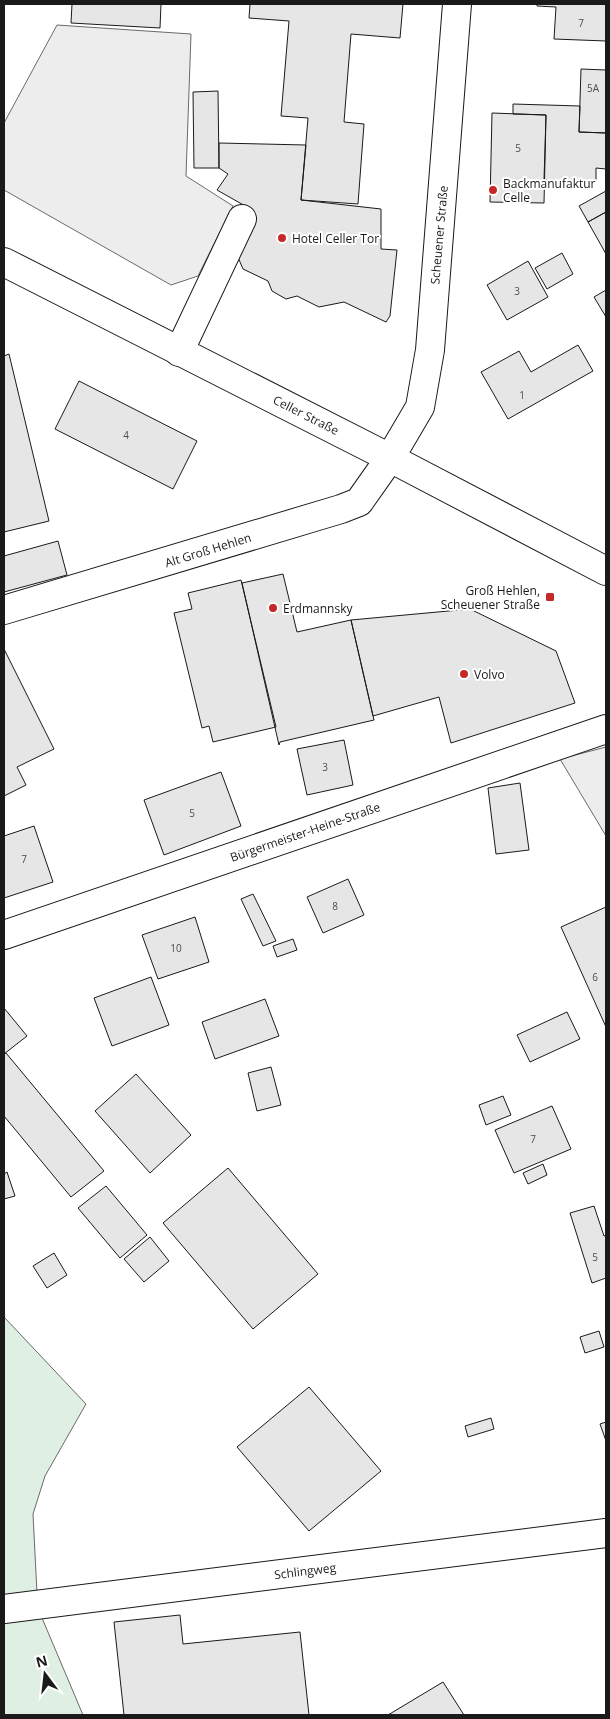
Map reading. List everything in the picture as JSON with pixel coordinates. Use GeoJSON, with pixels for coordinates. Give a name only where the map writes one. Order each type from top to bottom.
{"type":"FeatureCollection","features":[{"type":"Feature","properties":{"kind":"street","name":"Scheuener Straße"},"geometry":{"type":"LineString","coordinates":[[390,458],[420,407],[430,350],[457,4]]}},
{"type":"Feature","properties":{"kind":"street"},"geometry":{"type":"LineString","coordinates":[[179,352],[242,218]]}},
{"type":"Feature","properties":{"kind":"street","name":"Celler Straße"},"geometry":{"type":"LineString","coordinates":[[4,262],[390,458],[606,571]]}},
{"type":"Feature","properties":{"kind":"street","name":"Alt Groß Hehlen"},"geometry":{"type":"LineString","coordinates":[[4,610],[342,509],[359,502],[390,458]]}},
{"type":"Feature","properties":{"kind":"street","name":"Bürgermeister-Heine-Straße"},"geometry":{"type":"LineString","coordinates":[[4,935],[606,728]]}},
{"type":"Feature","properties":{"kind":"street","name":"Schlingweg"},"geometry":{"type":"LineString","coordinates":[[4,1609],[606,1533]]}},
{"type":"Feature","properties":{"kind":"green space"},"geometry":{"type":"Polygon","coordinates":[[[4,1317],[86,1404],[45,1476],[33,1514],[37,1593],[4,1597],[4,1317]]]}},
{"type":"Feature","properties":{"kind":"green space"},"geometry":{"type":"Polygon","coordinates":[[[42,1618],[83,1715],[4,1715],[4,1622],[42,1618]]]}},
{"type":"Feature","properties":{"kind":"shaded area"},"geometry":{"type":"Polygon","coordinates":[[[57,25],[191,34],[186,176],[233,206],[198,276],[171,285],[4,190],[4,123],[57,25]]]}},
{"type":"Feature","properties":{"kind":"shaded area"},"geometry":{"type":"Polygon","coordinates":[[[606,747],[606,836],[560,759],[606,747]]]}},
{"type":"Feature","properties":{"kind":"building"},"geometry":{"type":"Polygon","coordinates":[[[72,4],[161,4],[160,28],[71,23],[72,4]]]}},
{"type":"Feature","properties":{"kind":"building"},"geometry":{"type":"Polygon","coordinates":[[[250,4],[403,4],[400,38],[351,34],[344,122],[364,124],[358,204],[301,200],[308,118],[281,116],[289,21],[249,18],[250,4]]]}},
{"type":"Feature","properties":{"kind":"building"},"geometry":{"type":"Polygon","coordinates":[[[537,4],[606,4],[606,41],[554,39],[556,7],[537,6],[537,4]]]}},
{"type":"Feature","properties":{"kind":"building"},"geometry":{"type":"Polygon","coordinates":[[[581,69],[606,70],[606,133],[579,132],[581,69]]]}},
{"type":"Feature","properties":{"kind":"building"},"geometry":{"type":"Polygon","coordinates":[[[218,91],[219,168],[194,168],[193,92],[218,91]]]}},
{"type":"Feature","properties":{"kind":"building"},"geometry":{"type":"Polygon","coordinates":[[[513,104],[580,106],[579,132],[606,133],[606,169],[596,168],[596,182],[544,180],[546,115],[513,114],[513,104]]]}},
{"type":"Feature","properties":{"kind":"building"},"geometry":{"type":"Polygon","coordinates":[[[492,113],[546,115],[544,203],[490,202],[492,113]]]}},
{"type":"Feature","properties":{"kind":"building"},"geometry":{"type":"Polygon","coordinates":[[[219,143],[306,145],[301,200],[381,209],[381,249],[397,250],[390,316],[386,322],[344,302],[319,307],[297,296],[286,299],[272,291],[268,281],[243,269],[237,255],[247,207],[217,190],[228,174],[219,168],[219,143]]]}},
{"type":"Feature","properties":{"kind":"building"},"geometry":{"type":"Polygon","coordinates":[[[606,191],[606,212],[588,222],[579,206],[606,191]]]}},
{"type":"Feature","properties":{"kind":"building"},"geometry":{"type":"Polygon","coordinates":[[[606,212],[606,254],[588,222],[606,212]]]}},
{"type":"Feature","properties":{"kind":"building"},"geometry":{"type":"Polygon","coordinates":[[[562,253],[573,274],[547,289],[535,268],[562,253]]]}},
{"type":"Feature","properties":{"kind":"building"},"geometry":{"type":"Polygon","coordinates":[[[528,261],[548,297],[507,320],[487,285],[528,261]]]}},
{"type":"Feature","properties":{"kind":"building"},"geometry":{"type":"Polygon","coordinates":[[[606,290],[606,317],[594,297],[606,290]]]}},
{"type":"Feature","properties":{"kind":"building"},"geometry":{"type":"Polygon","coordinates":[[[578,345],[593,371],[508,419],[481,372],[519,351],[531,372],[578,345]]]}},
{"type":"Feature","properties":{"kind":"building"},"geometry":{"type":"Polygon","coordinates":[[[9,354],[49,521],[4,532],[4,356],[9,354]]]}},
{"type":"Feature","properties":{"kind":"building"},"geometry":{"type":"Polygon","coordinates":[[[79,381],[197,441],[173,489],[55,429],[79,381]]]}},
{"type":"Feature","properties":{"kind":"building"},"geometry":{"type":"Polygon","coordinates":[[[58,541],[67,575],[4,592],[4,556],[58,541]]]}},
{"type":"Feature","properties":{"kind":"building"},"geometry":{"type":"Polygon","coordinates":[[[283,574],[297,632],[351,620],[374,720],[280,742],[279,745],[242,583],[283,574]]]}},
{"type":"Feature","properties":{"kind":"building"},"geometry":{"type":"Polygon","coordinates":[[[241,580],[276,727],[213,742],[209,726],[202,728],[174,613],[192,609],[188,593],[241,580]]]}},
{"type":"Feature","properties":{"kind":"building","name":"Volvo"},"geometry":{"type":"Polygon","coordinates":[[[470,609],[556,651],[575,703],[451,743],[439,697],[373,716],[351,620],[470,609]]]}},
{"type":"Feature","properties":{"kind":"building"},"geometry":{"type":"Polygon","coordinates":[[[4,649],[54,749],[17,767],[26,785],[4,796],[4,649]]]}},
{"type":"Feature","properties":{"kind":"building"},"geometry":{"type":"Polygon","coordinates":[[[344,740],[353,785],[307,795],[297,749],[344,740]]]}},
{"type":"Feature","properties":{"kind":"building"},"geometry":{"type":"Polygon","coordinates":[[[221,772],[241,826],[164,855],[144,800],[221,772]]]}},
{"type":"Feature","properties":{"kind":"building"},"geometry":{"type":"Polygon","coordinates":[[[520,783],[529,850],[496,854],[488,788],[520,783]]]}},
{"type":"Feature","properties":{"kind":"building"},"geometry":{"type":"Polygon","coordinates":[[[34,826],[53,882],[4,898],[4,836],[34,826]]]}},
{"type":"Feature","properties":{"kind":"building"},"geometry":{"type":"Polygon","coordinates":[[[348,879],[364,915],[323,933],[307,897],[348,879]]]}},
{"type":"Feature","properties":{"kind":"building"},"geometry":{"type":"Polygon","coordinates":[[[253,894],[276,941],[263,946],[241,899],[253,894]]]}},
{"type":"Feature","properties":{"kind":"building"},"geometry":{"type":"Polygon","coordinates":[[[606,907],[606,1027],[561,927],[606,907]]]}},
{"type":"Feature","properties":{"kind":"building"},"geometry":{"type":"Polygon","coordinates":[[[195,917],[209,962],[158,979],[142,935],[195,917]]]}},
{"type":"Feature","properties":{"kind":"building"},"geometry":{"type":"Polygon","coordinates":[[[293,939],[297,950],[277,957],[273,946],[293,939]]]}},
{"type":"Feature","properties":{"kind":"building"},"geometry":{"type":"Polygon","coordinates":[[[151,977],[169,1025],[112,1046],[94,998],[151,977]]]}},
{"type":"Feature","properties":{"kind":"building"},"geometry":{"type":"Polygon","coordinates":[[[265,999],[279,1036],[215,1059],[202,1022],[265,999]]]}},
{"type":"Feature","properties":{"kind":"building"},"geometry":{"type":"Polygon","coordinates":[[[4,1008],[27,1036],[4,1054],[4,1008]]]}},
{"type":"Feature","properties":{"kind":"building"},"geometry":{"type":"Polygon","coordinates":[[[567,1012],[580,1039],[530,1062],[517,1035],[567,1012]]]}},
{"type":"Feature","properties":{"kind":"building"},"geometry":{"type":"Polygon","coordinates":[[[6,1053],[104,1171],[71,1197],[4,1116],[4,1054],[6,1053]]]}},
{"type":"Feature","properties":{"kind":"building"},"geometry":{"type":"Polygon","coordinates":[[[271,1067],[281,1105],[257,1111],[248,1073],[271,1067]]]}},
{"type":"Feature","properties":{"kind":"building"},"geometry":{"type":"Polygon","coordinates":[[[136,1074],[191,1135],[150,1173],[95,1111],[136,1074]]]}},
{"type":"Feature","properties":{"kind":"building"},"geometry":{"type":"Polygon","coordinates":[[[503,1096],[511,1115],[486,1125],[479,1105],[503,1096]]]}},
{"type":"Feature","properties":{"kind":"building"},"geometry":{"type":"Polygon","coordinates":[[[552,1106],[571,1149],[514,1173],[495,1130],[552,1106]]]}},
{"type":"Feature","properties":{"kind":"building"},"geometry":{"type":"Polygon","coordinates":[[[543,1164],[547,1175],[528,1184],[523,1173],[543,1164]]]}},
{"type":"Feature","properties":{"kind":"building"},"geometry":{"type":"Polygon","coordinates":[[[228,1168],[318,1274],[253,1329],[163,1223],[228,1168]]]}},
{"type":"Feature","properties":{"kind":"building"},"geometry":{"type":"Polygon","coordinates":[[[7,1172],[15,1196],[4,1199],[4,1174],[7,1172]]]}},
{"type":"Feature","properties":{"kind":"building"},"geometry":{"type":"Polygon","coordinates":[[[106,1186],[147,1235],[120,1258],[78,1208],[106,1186]]]}},
{"type":"Feature","properties":{"kind":"building"},"geometry":{"type":"Polygon","coordinates":[[[594,1206],[604,1236],[606,1235],[606,1278],[592,1283],[570,1213],[594,1206]]]}},
{"type":"Feature","properties":{"kind":"building"},"geometry":{"type":"Polygon","coordinates":[[[150,1237],[169,1261],[144,1282],[124,1259],[150,1237]]]}},
{"type":"Feature","properties":{"kind":"building"},"geometry":{"type":"Polygon","coordinates":[[[54,1253],[67,1275],[47,1288],[33,1266],[54,1253]]]}},
{"type":"Feature","properties":{"kind":"building"},"geometry":{"type":"Polygon","coordinates":[[[599,1331],[604,1347],[585,1353],[580,1337],[599,1331]]]}},
{"type":"Feature","properties":{"kind":"building"},"geometry":{"type":"Polygon","coordinates":[[[309,1387],[381,1471],[309,1531],[237,1447],[309,1387]]]}},
{"type":"Feature","properties":{"kind":"building"},"geometry":{"type":"Polygon","coordinates":[[[491,1418],[494,1429],[468,1437],[465,1426],[491,1418]]]}},
{"type":"Feature","properties":{"kind":"building"},"geometry":{"type":"Polygon","coordinates":[[[606,1422],[606,1441],[600,1424],[606,1422]]]}},
{"type":"Feature","properties":{"kind":"building"},"geometry":{"type":"Polygon","coordinates":[[[180,1615],[183,1644],[300,1632],[309,1715],[124,1715],[114,1622],[180,1615]]]}},
{"type":"Feature","properties":{"kind":"building"},"geometry":{"type":"Polygon","coordinates":[[[443,1682],[464,1715],[388,1715],[443,1682]]]}},
{"type":"Feature","properties":{"kind":"place","name":"Backmanufaktur Celle"},"geometry":{"type":"Point","coordinates":[493,190]}},
{"type":"Feature","properties":{"kind":"place","name":"Hotel Celler Tor"},"geometry":{"type":"Point","coordinates":[282,238]}},
{"type":"Feature","properties":{"kind":"place","name":"Groß Hehlen, Scheuener Straße"},"geometry":{"type":"Point","coordinates":[550,597]}},
{"type":"Feature","properties":{"kind":"place","name":"Erdmannsky"},"geometry":{"type":"Point","coordinates":[273,608]}},
{"type":"Feature","properties":{"kind":"place","name":"Volvo"},"geometry":{"type":"Point","coordinates":[464,674]}}]}
